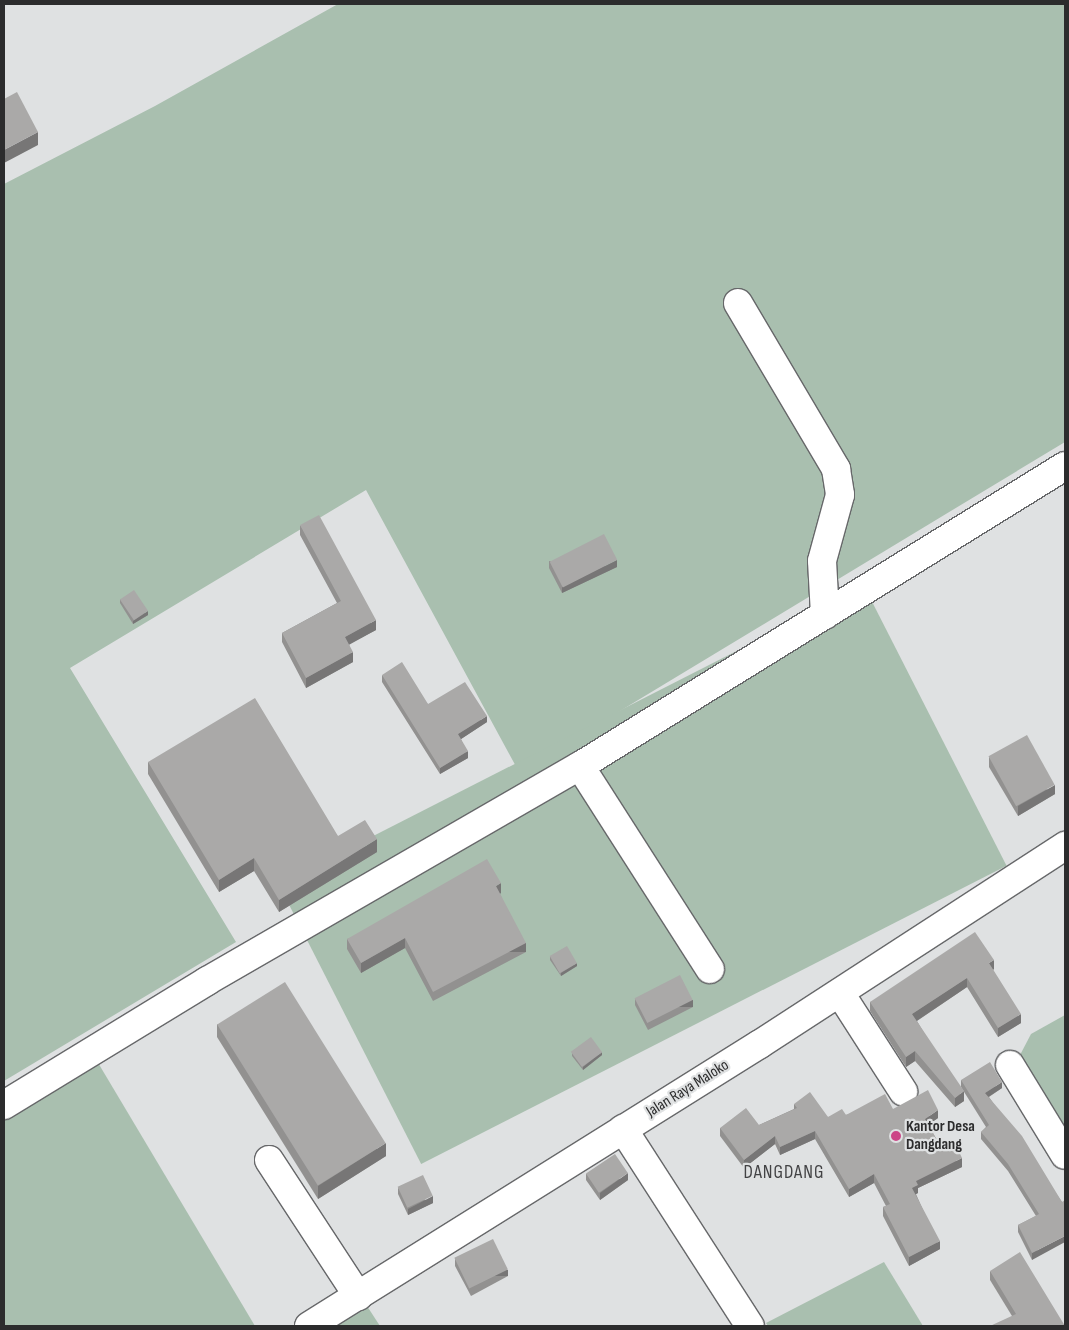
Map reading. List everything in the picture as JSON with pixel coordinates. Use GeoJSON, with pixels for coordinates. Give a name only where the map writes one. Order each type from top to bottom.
{"type":"FeatureCollection","features":[{"type":"Feature","properties":{"kind":"street"},"geometry":{"type":"LineString","coordinates":[[738,303],[836,469],[840,495],[822,561],[826,616]]}},
{"type":"Feature","properties":{"kind":"street"},"geometry":{"type":"LineString","coordinates":[[4,1104],[207,981],[580,766],[826,616],[1065,466]]}},
{"type":"Feature","properties":{"kind":"street"},"geometry":{"type":"LineString","coordinates":[[580,766],[710,968]]}},
{"type":"Feature","properties":{"kind":"street","name":"Jalan Raya Maloko"},"geometry":{"type":"LineString","coordinates":[[309,1326],[840,993],[1065,846]]}},
{"type":"Feature","properties":{"kind":"street"},"geometry":{"type":"LineString","coordinates":[[840,993],[903,1091]]}},
{"type":"Feature","properties":{"kind":"street"},"geometry":{"type":"LineString","coordinates":[[1010,1065],[1065,1155]]}},
{"type":"Feature","properties":{"kind":"street"},"geometry":{"type":"LineString","coordinates":[[623,1129],[750,1326]]}},
{"type":"Feature","properties":{"kind":"street"},"geometry":{"type":"LineString","coordinates":[[269,1160],[358,1296]]}},
{"type":"Feature","properties":{"kind":"green space"},"geometry":{"type":"Polygon","coordinates":[[[338,4],[1065,4],[1065,442],[519,772],[366,490],[70,668],[236,942],[4,1081],[4,184],[155,106],[338,4]]]}},
{"type":"Feature","properties":{"kind":"green space"},"geometry":{"type":"Polygon","coordinates":[[[864,586],[1007,866],[421,1164],[279,884],[864,586]]]}},
{"type":"Feature","properties":{"kind":"green space"},"geometry":{"type":"Polygon","coordinates":[[[1065,1015],[1065,1135],[1019,1057],[1031,1034],[1065,1015]]]}},
{"type":"Feature","properties":{"kind":"green space"},"geometry":{"type":"Polygon","coordinates":[[[91,1051],[255,1326],[4,1326],[4,1104],[91,1051]]]}},
{"type":"Feature","properties":{"kind":"green space"},"geometry":{"type":"Polygon","coordinates":[[[884,1262],[923,1326],[768,1326],[766,1323],[884,1262]]]}},
{"type":"Feature","properties":{"kind":"green space"},"geometry":{"type":"Polygon","coordinates":[[[367,1306],[380,1326],[333,1326],[367,1306]]]}},
{"type":"Feature","properties":{"kind":"building"},"geometry":{"type":"Polygon","coordinates":[[[17,92],[38,132],[4,150],[4,99],[17,92]]]}},
{"type":"Feature","properties":{"kind":"building"},"geometry":{"type":"Polygon","coordinates":[[[319,515],[376,620],[345,637],[353,652],[306,678],[282,633],[341,601],[300,525],[319,515]]]}},
{"type":"Feature","properties":{"kind":"building"},"geometry":{"type":"Polygon","coordinates":[[[604,534],[617,560],[563,588],[550,562],[604,534]]]}},
{"type":"Feature","properties":{"kind":"building"},"geometry":{"type":"Polygon","coordinates":[[[134,590],[148,611],[134,620],[120,600],[134,590]]]}},
{"type":"Feature","properties":{"kind":"building"},"geometry":{"type":"Polygon","coordinates":[[[402,662],[428,704],[465,682],[487,716],[458,734],[468,751],[440,768],[382,675],[402,662]]]}},
{"type":"Feature","properties":{"kind":"building"},"geometry":{"type":"Polygon","coordinates":[[[255,698],[338,836],[365,820],[377,839],[279,900],[254,858],[219,880],[148,762],[255,698]]]}},
{"type":"Feature","properties":{"kind":"building"},"geometry":{"type":"Polygon","coordinates":[[[1027,735],[1055,785],[1016,806],[989,756],[1027,735]]]}},
{"type":"Feature","properties":{"kind":"building"},"geometry":{"type":"Polygon","coordinates":[[[487,859],[501,883],[496,886],[526,943],[433,992],[405,938],[361,963],[347,939],[487,859]]]}},
{"type":"Feature","properties":{"kind":"building"},"geometry":{"type":"Polygon","coordinates":[[[975,932],[994,960],[989,963],[1021,1014],[998,1028],[967,978],[912,1014],[964,1091],[955,1098],[915,1051],[906,1057],[870,1002],[975,932]]]}},
{"type":"Feature","properties":{"kind":"building"},"geometry":{"type":"Polygon","coordinates":[[[567,946],[577,963],[560,973],[550,956],[567,946]]]}},
{"type":"Feature","properties":{"kind":"building"},"geometry":{"type":"Polygon","coordinates":[[[680,975],[693,1000],[647,1023],[635,998],[680,975]]]}},
{"type":"Feature","properties":{"kind":"building"},"geometry":{"type":"Polygon","coordinates":[[[285,982],[386,1143],[318,1186],[217,1024],[285,982]]]}},
{"type":"Feature","properties":{"kind":"building"},"geometry":{"type":"Polygon","coordinates":[[[591,1037],[602,1052],[582,1067],[571,1052],[591,1037]]]}},
{"type":"Feature","properties":{"kind":"building"},"geometry":{"type":"Polygon","coordinates":[[[990,1062],[1002,1082],[985,1093],[1022,1136],[1062,1202],[1065,1200],[1065,1236],[1032,1253],[1018,1225],[1039,1214],[1008,1164],[981,1132],[989,1125],[961,1080],[990,1062]]]}},
{"type":"Feature","properties":{"kind":"building"},"geometry":{"type":"Polygon","coordinates":[[[928,1090],[938,1110],[925,1119],[940,1145],[953,1139],[962,1158],[916,1181],[918,1185],[912,1188],[940,1241],[909,1257],[883,1207],[890,1204],[874,1174],[849,1189],[815,1131],[780,1147],[775,1136],[744,1160],[720,1128],[746,1108],[759,1125],[797,1108],[794,1104],[810,1092],[828,1117],[842,1109],[846,1115],[885,1094],[893,1109],[928,1090]]]}},
{"type":"Feature","properties":{"kind":"building"},"geometry":{"type":"Polygon","coordinates":[[[615,1154],[628,1173],[599,1193],[586,1174],[615,1154]]]}},
{"type":"Feature","properties":{"kind":"building"},"geometry":{"type":"Polygon","coordinates":[[[423,1175],[433,1196],[407,1208],[398,1187],[423,1175]]]}},
{"type":"Feature","properties":{"kind":"building"},"geometry":{"type":"Polygon","coordinates":[[[493,1239],[508,1270],[469,1288],[454,1258],[493,1239]]]}},
{"type":"Feature","properties":{"kind":"building"},"geometry":{"type":"Polygon","coordinates":[[[1020,1252],[1065,1326],[990,1326],[1016,1314],[990,1271],[1020,1252]]]}},
{"type":"Feature","properties":{"kind":"place","name":"Kantor Desa Dangdang"},"geometry":{"type":"Point","coordinates":[896,1136]}},
{"type":"Feature","properties":{"kind":"district","name":"DANGDANG"},"geometry":{"type":"Point","coordinates":[784,1173]}}]}
